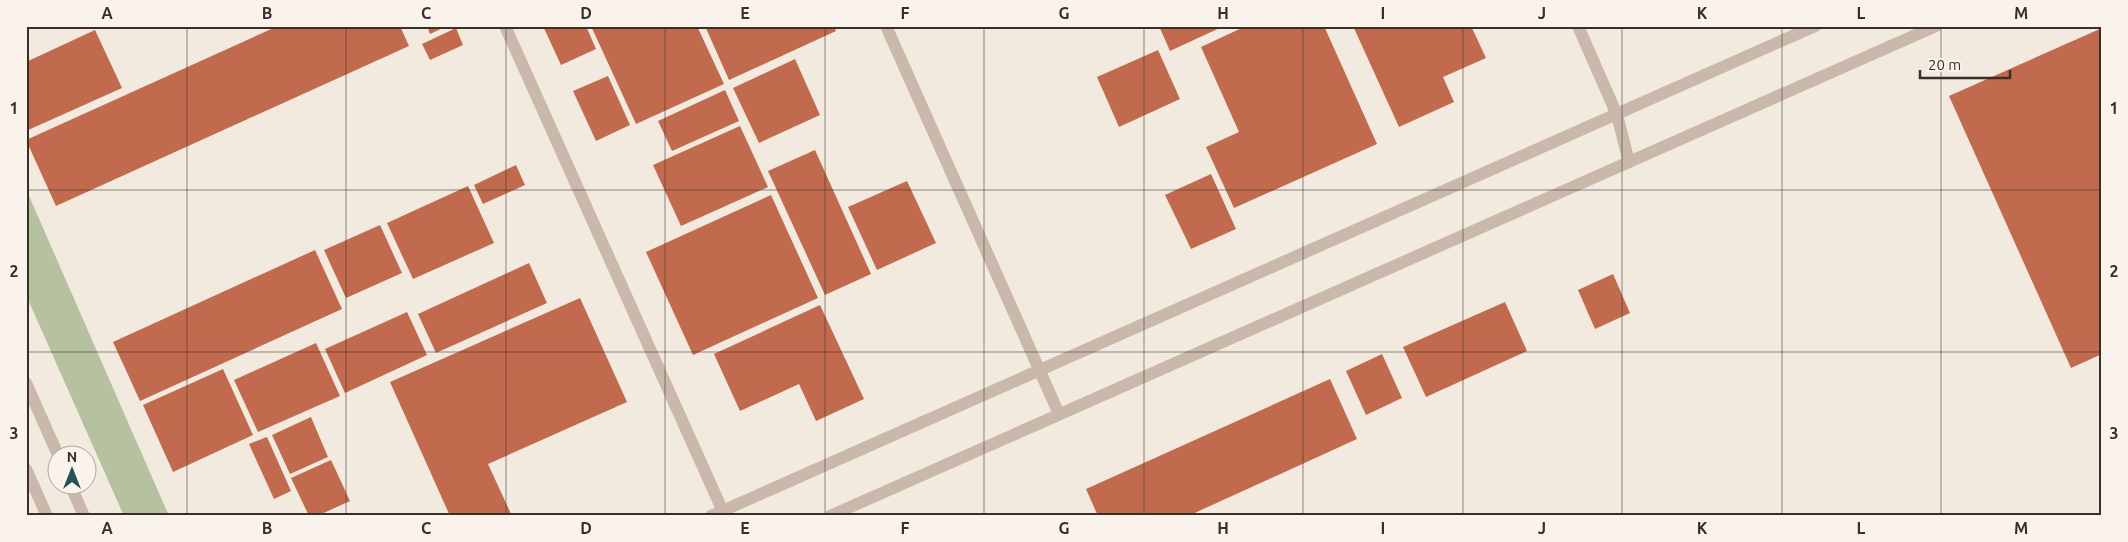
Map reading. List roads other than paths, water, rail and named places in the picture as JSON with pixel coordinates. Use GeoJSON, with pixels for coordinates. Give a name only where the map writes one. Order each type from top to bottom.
{"type":"FeatureCollection","features":[{"type":"Feature","properties":{"kind":"street"},"geometry":{"type":"LineString","coordinates":[[505,26],[720,514],[1815,26]]}},
{"type":"Feature","properties":{"kind":"street"},"geometry":{"type":"LineString","coordinates":[[886,26],[1059,414]]}},
{"type":"Feature","properties":{"kind":"street"},"geometry":{"type":"LineString","coordinates":[[1578,26],[1617,115],[1629,162]]}},
{"type":"Feature","properties":{"kind":"street"},"geometry":{"type":"LineString","coordinates":[[830,516],[1936,26]]}},
{"type":"Feature","properties":{"kind":"street"},"geometry":{"type":"LineString","coordinates":[[26,382],[53,444]]}},
{"type":"Feature","properties":{"kind":"street"},"geometry":{"type":"LineString","coordinates":[[26,469],[47,516]]}},
{"type":"Feature","properties":{"kind":"street"},"geometry":{"type":"LineString","coordinates":[[74,494],[84,516]]}}]}
